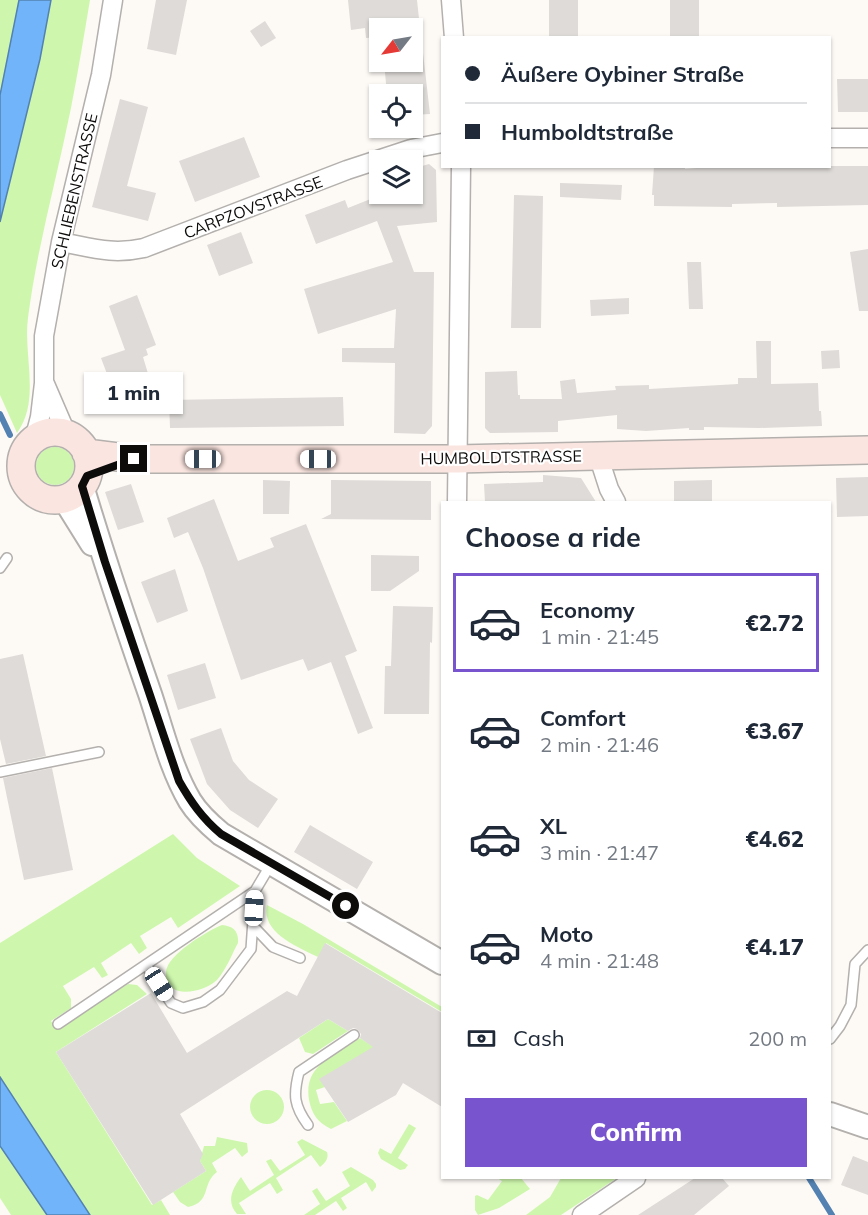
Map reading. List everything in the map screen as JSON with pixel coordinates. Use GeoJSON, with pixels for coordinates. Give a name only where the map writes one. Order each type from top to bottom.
{"type":"FeatureCollection","features":[{"type":"Feature","properties":{"kind":"main road"},"geometry":{"type":"LineString","coordinates":[[0,468],[26,483],[40,496],[56,500],[77,470],[50,432],[20,449],[26,483]]}},
{"type":"Feature","properties":{"kind":"main road","name":"HUMBOLDTSTRASSE"},"geometry":{"type":"LineString","coordinates":[[77,470],[134,459],[457,459],[868,450]]}},
{"type":"Feature","properties":{"kind":"street","name":"SCHLIEBENSTRASSE"},"geometry":{"type":"LineString","coordinates":[[20,449],[40,417],[44,383],[45,336],[61,242],[100,75],[113,0]]}},
{"type":"Feature","properties":{"kind":"street"},"geometry":{"type":"LineString","coordinates":[[451,0],[454,36]]}},
{"type":"Feature","properties":{"kind":"street"},"geometry":{"type":"LineString","coordinates":[[831,138],[868,138]]}},
{"type":"Feature","properties":{"kind":"street","name":"CARPZOVSTRASSE"},"geometry":{"type":"LineString","coordinates":[[61,242],[112,252],[144,248],[347,170],[411,149],[441,143]]}},
{"type":"Feature","properties":{"kind":"street"},"geometry":{"type":"LineString","coordinates":[[457,501],[461,168]]}},
{"type":"Feature","properties":{"kind":"street","name":"SCHLIEBENSTRASSE"},"geometry":{"type":"LineString","coordinates":[[44,383],[77,470]]}},
{"type":"Feature","properties":{"kind":"street"},"geometry":{"type":"LineString","coordinates":[[598,455],[615,501]]}},
{"type":"Feature","properties":{"kind":"street"},"geometry":{"type":"LineString","coordinates":[[77,470],[105,562],[179,781],[191,802],[204,819],[221,834],[441,962]]}},
{"type":"Feature","properties":{"kind":"street"},"geometry":{"type":"LineString","coordinates":[[831,1114],[868,1127]]}},
{"type":"Feature","properties":{"kind":"street"},"geometry":{"type":"LineString","coordinates":[[582,1215],[635,1179]]}},
{"type":"Feature","properties":{"kind":"lane"},"geometry":{"type":"LineString","coordinates":[[0,568],[8,558]]}},
{"type":"Feature","properties":{"kind":"lane"},"geometry":{"type":"LineString","coordinates":[[0,772],[99,752]]}},
{"type":"Feature","properties":{"kind":"lane"},"geometry":{"type":"LineString","coordinates":[[58,1024],[255,891],[272,862]]}},
{"type":"Feature","properties":{"kind":"lane"},"geometry":{"type":"LineString","coordinates":[[146,965],[171,1003],[183,1008],[203,1002],[220,990],[251,949],[255,891]]}},
{"type":"Feature","properties":{"kind":"lane"},"geometry":{"type":"LineString","coordinates":[[254,926],[273,947],[300,958]]}},
{"type":"Feature","properties":{"kind":"lane"},"geometry":{"type":"LineString","coordinates":[[831,1038],[851,1005],[855,964],[868,950]]}},
{"type":"Feature","properties":{"kind":"lane"},"geometry":{"type":"LineString","coordinates":[[308,1125],[299,1112],[294,1091],[299,1072],[354,1035]]}},
{"type":"Feature","properties":{"kind":"green space"},"geometry":{"type":"Polygon","coordinates":[[[0,0],[19,0],[0,95],[0,0]]]}},
{"type":"Feature","properties":{"kind":"green space"},"geometry":{"type":"Polygon","coordinates":[[[51,0],[90,0],[71,108],[32,291],[27,332],[30,392],[24,420],[17,433],[0,395],[0,222],[40,59],[51,0]]]}},
{"type":"Feature","properties":{"kind":"green space"},"geometry":{"type":"Polygon","coordinates":[[[55,447],[69,452],[74,466],[69,480],[55,485],[41,480],[36,466],[41,452],[55,447]]]}},
{"type":"Feature","properties":{"kind":"green space"},"geometry":{"type":"Polygon","coordinates":[[[173,834],[197,858],[240,886],[178,928],[171,917],[140,936],[147,948],[139,954],[131,943],[101,963],[108,975],[102,978],[94,967],[63,986],[71,999],[71,1008],[51,1021],[56,1028],[128,984],[137,985],[147,994],[56,1052],[152,1205],[161,1200],[170,1215],[90,1215],[0,1077],[0,943],[173,834]]]}},
{"type":"Feature","properties":{"kind":"green space"},"geometry":{"type":"Polygon","coordinates":[[[267,905],[441,1006],[441,1011],[326,943],[318,957],[291,944],[275,931],[267,915],[267,905]]]}},
{"type":"Feature","properties":{"kind":"green space"},"geometry":{"type":"Polygon","coordinates":[[[222,925],[234,930],[238,943],[217,980],[195,991],[178,991],[171,987],[167,981],[166,972],[173,958],[198,938],[222,925]]]}},
{"type":"Feature","properties":{"kind":"green space"},"geometry":{"type":"Polygon","coordinates":[[[328,1019],[348,1031],[313,1054],[305,1052],[299,1038],[328,1019]]]}},
{"type":"Feature","properties":{"kind":"green space"},"geometry":{"type":"Polygon","coordinates":[[[360,1038],[374,1047],[325,1087],[316,1090],[320,1104],[334,1102],[347,1121],[331,1129],[316,1117],[312,1109],[308,1088],[311,1078],[323,1062],[360,1038]]]}},
{"type":"Feature","properties":{"kind":"green space"},"geometry":{"type":"Polygon","coordinates":[[[267,1090],[279,1095],[284,1107],[279,1119],[267,1124],[255,1119],[250,1107],[255,1095],[267,1090]]]}},
{"type":"Feature","properties":{"kind":"green space"},"geometry":{"type":"Polygon","coordinates":[[[409,1124],[416,1128],[398,1158],[408,1165],[405,1169],[400,1170],[381,1159],[378,1153],[380,1148],[391,1154],[409,1124]]]}},
{"type":"Feature","properties":{"kind":"green space"},"geometry":{"type":"Polygon","coordinates":[[[217,1137],[247,1143],[248,1152],[242,1157],[235,1148],[212,1163],[217,1172],[209,1182],[204,1197],[195,1205],[188,1207],[180,1202],[173,1192],[206,1171],[200,1161],[204,1146],[215,1146],[217,1137]]]}},
{"type":"Feature","properties":{"kind":"green space"},"geometry":{"type":"Polygon","coordinates":[[[302,1139],[327,1152],[325,1162],[320,1167],[311,1155],[276,1178],[283,1190],[277,1194],[270,1183],[239,1203],[246,1214],[237,1214],[231,1200],[235,1186],[241,1177],[250,1191],[274,1175],[266,1161],[271,1159],[280,1171],[305,1155],[297,1142],[302,1139]]]}},
{"type":"Feature","properties":{"kind":"green space"},"geometry":{"type":"Polygon","coordinates":[[[0,1146],[47,1215],[11,1215],[0,1198],[0,1146]]]}},
{"type":"Feature","properties":{"kind":"green space"},"geometry":{"type":"Polygon","coordinates":[[[351,1167],[373,1180],[376,1187],[372,1192],[366,1182],[341,1198],[347,1208],[343,1211],[336,1201],[315,1215],[304,1215],[320,1204],[312,1191],[317,1188],[326,1201],[350,1186],[342,1172],[351,1167]]]}},
{"type":"Feature","properties":{"kind":"green space"},"geometry":{"type":"Polygon","coordinates":[[[499,1179],[522,1179],[530,1189],[499,1208],[478,1215],[475,1210],[475,1196],[488,1200],[502,1181],[499,1179]]]}},
{"type":"Feature","properties":{"kind":"green space"},"geometry":{"type":"Polygon","coordinates":[[[560,1179],[615,1179],[561,1215],[526,1215],[550,1197],[560,1179]]]}},
{"type":"Feature","properties":{"kind":"water"},"geometry":{"type":"Polygon","coordinates":[[[19,0],[51,0],[40,59],[0,222],[0,95],[19,0]]]}},
{"type":"Feature","properties":{"kind":"water"},"geometry":{"type":"Polygon","coordinates":[[[0,1077],[90,1215],[47,1215],[0,1146],[0,1077]]]}},
{"type":"Feature","properties":{"kind":"building"},"geometry":{"type":"Polygon","coordinates":[[[156,0],[187,0],[176,55],[147,49],[156,0]]]}},
{"type":"Feature","properties":{"kind":"building"},"geometry":{"type":"Polygon","coordinates":[[[348,0],[417,0],[419,18],[369,18],[369,38],[366,38],[365,28],[351,30],[348,0]]]}},
{"type":"Feature","properties":{"kind":"building"},"geometry":{"type":"Polygon","coordinates":[[[549,0],[578,0],[578,36],[549,36],[549,0]]]}},
{"type":"Feature","properties":{"kind":"building"},"geometry":{"type":"Polygon","coordinates":[[[670,0],[699,0],[699,36],[670,36],[670,0]]]}},
{"type":"Feature","properties":{"kind":"building"},"geometry":{"type":"Polygon","coordinates":[[[265,21],[276,38],[261,47],[250,31],[265,21]]]}},
{"type":"Feature","properties":{"kind":"building"},"geometry":{"type":"Polygon","coordinates":[[[423,53],[430,114],[423,114],[423,84],[386,84],[385,72],[423,72],[423,53]]]}},
{"type":"Feature","properties":{"kind":"building"},"geometry":{"type":"Polygon","coordinates":[[[837,79],[868,79],[868,112],[838,112],[837,79]]]}},
{"type":"Feature","properties":{"kind":"building"},"geometry":{"type":"Polygon","coordinates":[[[120,99],[148,107],[127,186],[156,193],[148,221],[92,207],[120,99]]]}},
{"type":"Feature","properties":{"kind":"building"},"geometry":{"type":"Polygon","coordinates":[[[244,137],[260,177],[195,202],[179,161],[244,137]]]}},
{"type":"Feature","properties":{"kind":"building"},"geometry":{"type":"Polygon","coordinates":[[[429,164],[436,170],[437,222],[397,226],[414,272],[434,272],[432,426],[425,434],[394,433],[395,363],[342,362],[342,348],[394,348],[396,309],[318,334],[304,289],[393,262],[377,221],[316,244],[305,215],[345,200],[348,208],[369,200],[369,204],[423,204],[423,166],[429,164]]]}},
{"type":"Feature","properties":{"kind":"building"},"geometry":{"type":"Polygon","coordinates":[[[868,166],[868,205],[777,207],[777,203],[732,204],[732,207],[654,206],[654,195],[652,195],[654,168],[868,166]]]}},
{"type":"Feature","properties":{"kind":"building"},"geometry":{"type":"Polygon","coordinates":[[[560,183],[622,185],[621,200],[560,197],[560,183]]]}},
{"type":"Feature","properties":{"kind":"building"},"geometry":{"type":"Polygon","coordinates":[[[514,195],[543,196],[541,328],[511,328],[514,195]]]}},
{"type":"Feature","properties":{"kind":"building"},"geometry":{"type":"Polygon","coordinates":[[[241,232],[253,263],[219,276],[207,245],[241,232]]]}},
{"type":"Feature","properties":{"kind":"building"},"geometry":{"type":"Polygon","coordinates":[[[868,249],[868,311],[859,311],[850,252],[868,249]]]}},
{"type":"Feature","properties":{"kind":"building"},"geometry":{"type":"Polygon","coordinates":[[[687,262],[701,262],[703,309],[689,309],[687,262]]]}},
{"type":"Feature","properties":{"kind":"building"},"geometry":{"type":"Polygon","coordinates":[[[137,295],[156,345],[146,349],[148,355],[143,357],[153,390],[118,403],[101,358],[125,350],[109,306],[137,295]]]}},
{"type":"Feature","properties":{"kind":"building"},"geometry":{"type":"Polygon","coordinates":[[[629,298],[629,314],[591,316],[590,300],[629,298]]]}},
{"type":"Feature","properties":{"kind":"building"},"geometry":{"type":"Polygon","coordinates":[[[756,341],[771,341],[771,384],[818,383],[822,426],[704,427],[704,430],[689,430],[689,428],[646,431],[617,429],[617,415],[558,421],[558,432],[490,433],[485,428],[485,372],[517,371],[520,399],[562,399],[560,381],[575,379],[577,393],[616,390],[615,386],[649,385],[649,389],[738,384],[738,378],[757,378],[756,341]]]}},
{"type":"Feature","properties":{"kind":"building"},"geometry":{"type":"Polygon","coordinates":[[[839,350],[840,368],[822,369],[821,351],[839,350]]]}},
{"type":"Feature","properties":{"kind":"building"},"geometry":{"type":"Polygon","coordinates":[[[343,397],[344,426],[170,428],[169,400],[343,397]]]}},
{"type":"Feature","properties":{"kind":"building"},"geometry":{"type":"Polygon","coordinates":[[[543,475],[581,478],[595,501],[485,501],[484,484],[543,482],[543,475]]]}},
{"type":"Feature","properties":{"kind":"building"},"geometry":{"type":"Polygon","coordinates":[[[868,477],[868,516],[837,517],[836,478],[868,477]]]}},
{"type":"Feature","properties":{"kind":"building"},"geometry":{"type":"Polygon","coordinates":[[[263,480],[290,481],[289,514],[263,514],[263,480]]]}},
{"type":"Feature","properties":{"kind":"building"},"geometry":{"type":"Polygon","coordinates":[[[331,480],[431,481],[431,520],[321,519],[331,514],[331,480]]]}},
{"type":"Feature","properties":{"kind":"building"},"geometry":{"type":"Polygon","coordinates":[[[712,480],[712,501],[674,501],[674,481],[712,480]]]}},
{"type":"Feature","properties":{"kind":"building"},"geometry":{"type":"Polygon","coordinates":[[[131,484],[144,522],[118,530],[105,492],[131,484]]]}},
{"type":"Feature","properties":{"kind":"building"},"geometry":{"type":"Polygon","coordinates":[[[214,499],[238,561],[274,547],[270,538],[306,524],[357,651],[345,656],[373,728],[358,734],[331,662],[308,671],[303,659],[241,680],[203,568],[188,532],[174,538],[167,518],[214,499]]]}},
{"type":"Feature","properties":{"kind":"building"},"geometry":{"type":"Polygon","coordinates":[[[371,555],[419,556],[419,571],[390,591],[371,591],[371,555]]]}},
{"type":"Feature","properties":{"kind":"building"},"geometry":{"type":"Polygon","coordinates":[[[175,569],[188,611],[157,623],[141,582],[175,569]]]}},
{"type":"Feature","properties":{"kind":"building"},"geometry":{"type":"Polygon","coordinates":[[[393,606],[433,607],[429,714],[384,714],[385,666],[391,666],[393,606]]]}},
{"type":"Feature","properties":{"kind":"building"},"geometry":{"type":"Polygon","coordinates":[[[23,654],[46,756],[6,764],[0,739],[0,659],[23,654]]]}},
{"type":"Feature","properties":{"kind":"building"},"geometry":{"type":"Polygon","coordinates":[[[205,663],[216,698],[178,710],[167,675],[205,663]]]}},
{"type":"Feature","properties":{"kind":"building"},"geometry":{"type":"Polygon","coordinates":[[[221,728],[233,761],[249,780],[278,799],[258,828],[230,810],[207,784],[190,739],[221,728]]]}},
{"type":"Feature","properties":{"kind":"building"},"geometry":{"type":"Polygon","coordinates":[[[52,768],[73,870],[24,880],[3,778],[52,768]]]}},
{"type":"Feature","properties":{"kind":"building"},"geometry":{"type":"Polygon","coordinates":[[[310,825],[373,862],[357,889],[294,852],[310,825]]]}},
{"type":"Feature","properties":{"kind":"building"},"geometry":{"type":"Polygon","coordinates":[[[325,943],[441,1012],[441,1106],[403,1083],[396,1095],[348,1122],[319,1079],[373,1047],[360,1038],[361,1034],[357,1029],[353,1028],[348,1031],[328,1019],[180,1114],[203,1154],[200,1161],[206,1171],[153,1205],[56,1052],[151,993],[187,1053],[287,991],[297,996],[325,943]]]}},
{"type":"Feature","properties":{"kind":"building"},"geometry":{"type":"Polygon","coordinates":[[[853,1156],[868,1162],[868,1195],[841,1185],[853,1156]]]}},
{"type":"Feature","properties":{"kind":"building"},"geometry":{"type":"Polygon","coordinates":[[[693,1179],[723,1179],[729,1186],[694,1215],[638,1215],[693,1179]]]}},
{"type":"Feature","properties":{"kind":"waterway"},"geometry":{"type":"LineString","coordinates":[[0,414],[10,435]]}},
{"type":"Feature","properties":{"kind":"waterway"},"geometry":{"type":"LineString","coordinates":[[810,1179],[832,1215]]}},
{"type":"Feature","properties":{"kind":"route"},"geometry":{"type":"LineString","coordinates":[[134,459],[87,476],[82,486],[105,562],[179,781],[204,819],[221,834],[346,906]]}}]}
